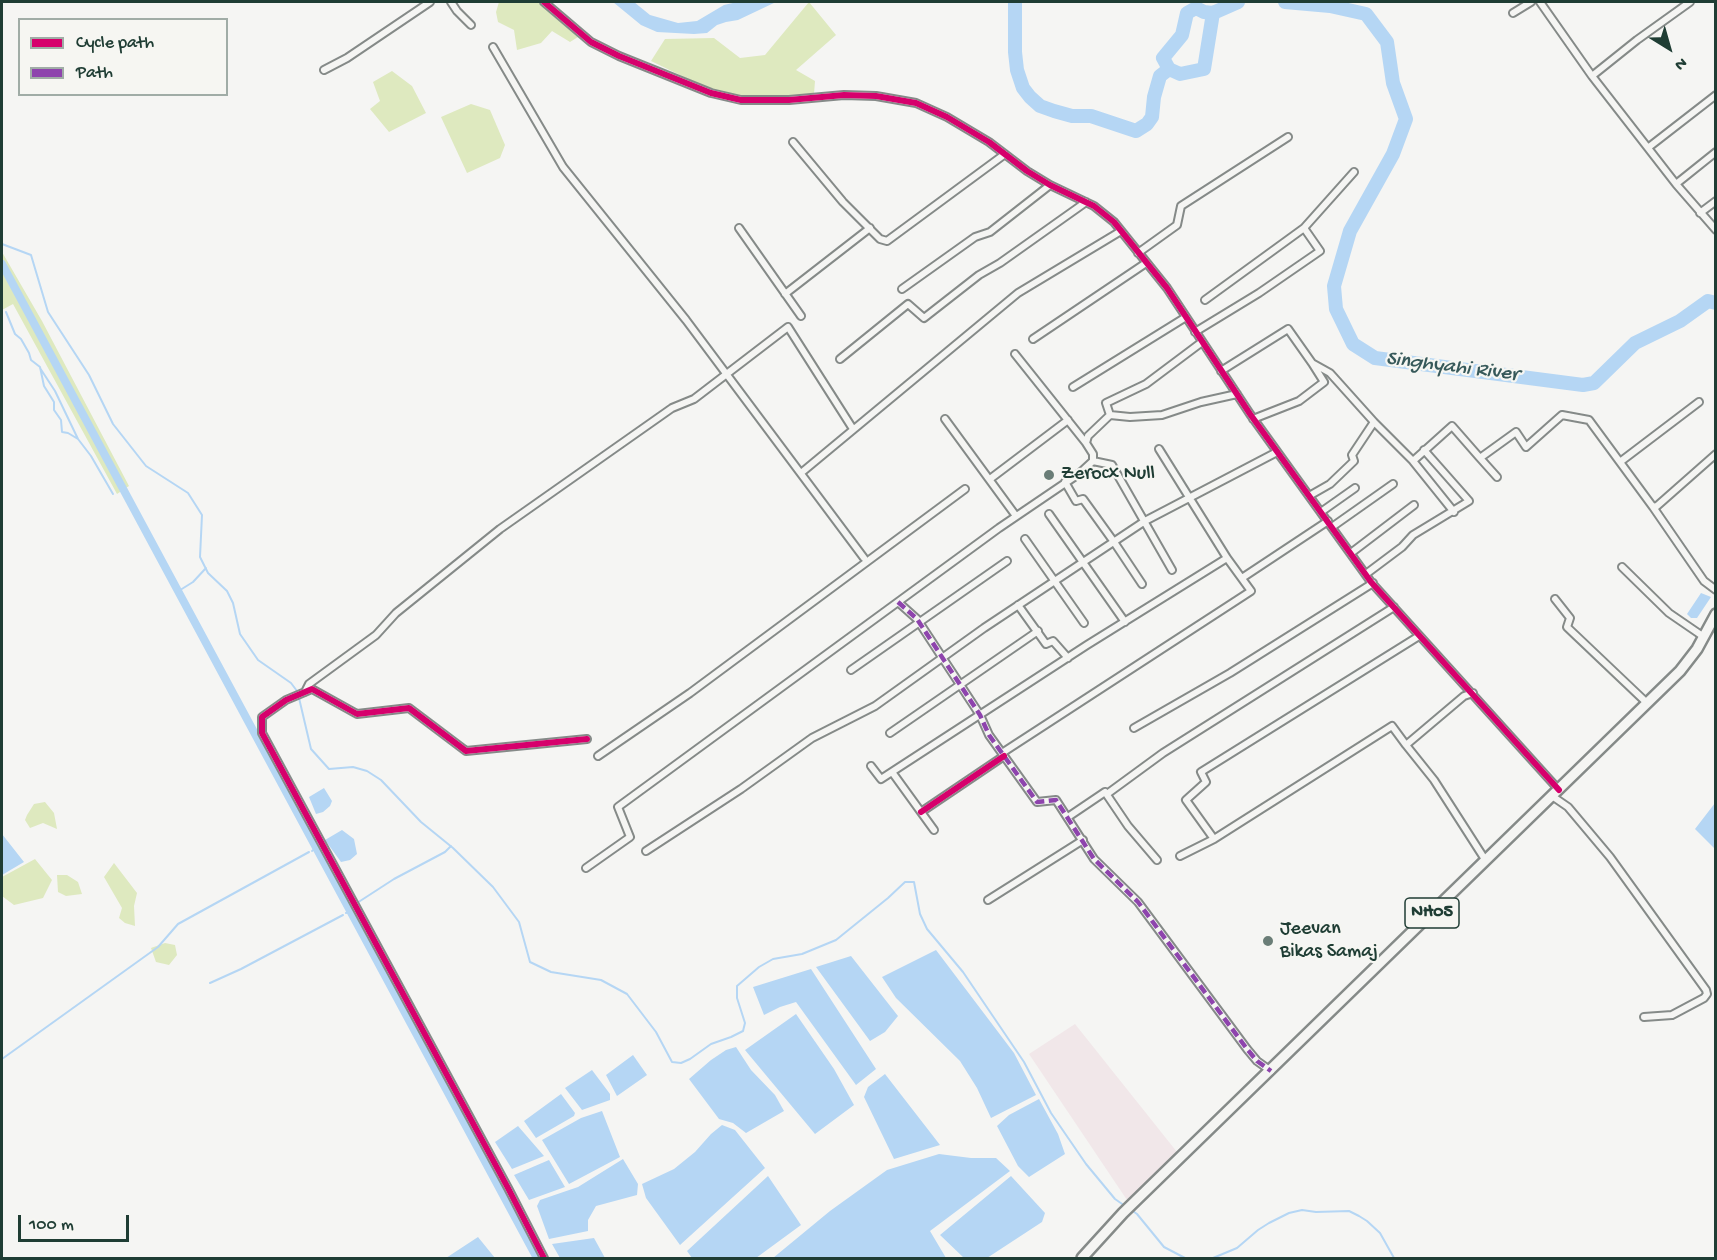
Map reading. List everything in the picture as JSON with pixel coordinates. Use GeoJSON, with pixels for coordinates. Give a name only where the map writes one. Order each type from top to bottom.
{"type":"FeatureCollection","features":[{"type":"Feature","properties":{"kind":"main road","name":"NH05"},"geometry":{"type":"LineString","coordinates":[[1082,1258],[1123,1213],[1680,671],[1697,649],[1716,614]]}},
{"type":"Feature","properties":{"kind":"street"},"geometry":{"type":"LineString","coordinates":[[324,70],[347,58],[430,2]]}},
{"type":"Feature","properties":{"kind":"street"},"geometry":{"type":"LineString","coordinates":[[451,2],[471,25]]}},
{"type":"Feature","properties":{"kind":"street"},"geometry":{"type":"LineString","coordinates":[[544,2],[591,42],[619,56],[711,93],[741,100],[789,100],[844,95],[876,96],[916,103],[947,117],[990,142],[1050,185],[1086,202],[1114,222],[1167,288],[1253,419],[1366,574],[1419,636],[1473,693],[1610,857],[1706,990],[1707,994],[1704,999],[1672,1015],[1644,1017]]}},
{"type":"Feature","properties":{"kind":"street"},"geometry":{"type":"LineString","coordinates":[[1513,13],[1531,2]]}},
{"type":"Feature","properties":{"kind":"street"},"geometry":{"type":"LineString","coordinates":[[1540,2],[1619,112],[1628,120],[1676,184],[1716,230]]}},
{"type":"Feature","properties":{"kind":"street"},"geometry":{"type":"LineString","coordinates":[[1592,76],[1636,40],[1690,2]]}},
{"type":"Feature","properties":{"kind":"street"},"geometry":{"type":"LineString","coordinates":[[493,47],[563,167],[727,374],[864,558]]}},
{"type":"Feature","properties":{"kind":"street"},"geometry":{"type":"LineString","coordinates":[[1649,147],[1716,95]]}},
{"type":"Feature","properties":{"kind":"street"},"geometry":{"type":"LineString","coordinates":[[1138,253],[1177,225],[1180,206],[1288,137]]}},
{"type":"Feature","properties":{"kind":"street"},"geometry":{"type":"LineString","coordinates":[[793,142],[843,202],[880,239],[887,241],[1005,154]]}},
{"type":"Feature","properties":{"kind":"street"},"geometry":{"type":"LineString","coordinates":[[1676,184],[1716,152]]}},
{"type":"Feature","properties":{"kind":"street"},"geometry":{"type":"LineString","coordinates":[[1205,300],[1304,228],[1354,172]]}},
{"type":"Feature","properties":{"kind":"street"},"geometry":{"type":"LineString","coordinates":[[902,289],[975,237],[990,232],[1050,185]]}},
{"type":"Feature","properties":{"kind":"street"},"geometry":{"type":"LineString","coordinates":[[1700,213],[1716,201]]}},
{"type":"Feature","properties":{"kind":"street"},"geometry":{"type":"LineString","coordinates":[[840,359],[908,304],[924,318],[979,275],[1000,263],[1086,202]]}},
{"type":"Feature","properties":{"kind":"street"},"geometry":{"type":"LineString","coordinates":[[739,228],[801,316]]}},
{"type":"Feature","properties":{"kind":"street"},"geometry":{"type":"LineString","coordinates":[[784,294],[870,228]]}},
{"type":"Feature","properties":{"kind":"street"},"geometry":{"type":"LineString","coordinates":[[1195,332],[1320,251],[1304,228]]}},
{"type":"Feature","properties":{"kind":"street"},"geometry":{"type":"LineString","coordinates":[[801,472],[1018,293],[1121,231]]}},
{"type":"Feature","properties":{"kind":"street"},"geometry":{"type":"LineString","coordinates":[[1033,339],[1146,263]]}},
{"type":"Feature","properties":{"kind":"street"},"geometry":{"type":"LineString","coordinates":[[1073,387],[1186,317]]}},
{"type":"Feature","properties":{"kind":"street"},"geometry":{"type":"LineString","coordinates":[[305,692],[309,684],[376,634],[396,613],[508,523],[672,408],[694,399],[788,327],[854,429]]}},
{"type":"Feature","properties":{"kind":"street"},"geometry":{"type":"LineString","coordinates":[[1221,371],[1288,329],[1312,363],[1324,382],[1299,401],[1253,419]]}},
{"type":"Feature","properties":{"kind":"street"},"geometry":{"type":"LineString","coordinates":[[1110,415],[1106,403],[1146,384],[1202,342]]}},
{"type":"Feature","properties":{"kind":"street"},"geometry":{"type":"LineString","coordinates":[[586,868],[630,837],[618,807],[1016,516],[1080,473],[1092,461],[1094,454],[1015,354]]}},
{"type":"Feature","properties":{"kind":"street"},"geometry":{"type":"LineString","coordinates":[[1312,363],[1330,373],[1413,461],[1454,512]]}},
{"type":"Feature","properties":{"kind":"street"},"geometry":{"type":"LineString","coordinates":[[1086,443],[1088,436],[1110,415],[1130,417],[1162,415],[1201,402],[1237,394]]}},
{"type":"Feature","properties":{"kind":"street"},"geometry":{"type":"LineString","coordinates":[[1620,462],[1699,402]]}},
{"type":"Feature","properties":{"kind":"street"},"geometry":{"type":"LineString","coordinates":[[1480,458],[1516,432],[1526,447],[1562,416],[1589,420],[1704,581],[1716,590]]}},
{"type":"Feature","properties":{"kind":"street"},"geometry":{"type":"LineString","coordinates":[[945,419],[1016,516]]}},
{"type":"Feature","properties":{"kind":"street"},"geometry":{"type":"LineString","coordinates":[[990,479],[1068,420]]}},
{"type":"Feature","properties":{"kind":"street"},"geometry":{"type":"LineString","coordinates":[[1309,496],[1330,484],[1354,460],[1352,455],[1374,422]]}},
{"type":"Feature","properties":{"kind":"street"},"geometry":{"type":"LineString","coordinates":[[1413,461],[1452,426],[1497,477]]}},
{"type":"Feature","properties":{"kind":"street"},"geometry":{"type":"LineString","coordinates":[[921,812],[1003,754],[1251,591],[1227,558],[1159,449]]}},
{"type":"Feature","properties":{"kind":"street"},"geometry":{"type":"LineString","coordinates":[[1366,574],[1402,547],[1413,535],[1469,501],[1424,450]]}},
{"type":"Feature","properties":{"kind":"street"},"geometry":{"type":"LineString","coordinates":[[646,850],[741,789],[812,738],[875,706],[941,657],[1145,521],[1277,452]]}},
{"type":"Feature","properties":{"kind":"street"},"geometry":{"type":"LineString","coordinates":[[1653,507],[1657,506],[1716,454]]}},
{"type":"Feature","properties":{"kind":"street"},"geometry":{"type":"LineString","coordinates":[[1092,461],[1112,465],[1172,570]]}},
{"type":"Feature","properties":{"kind":"street"},"geometry":{"type":"LineString","coordinates":[[1065,482],[1076,501],[1083,500],[1142,584]]}},
{"type":"Feature","properties":{"kind":"street"},"geometry":{"type":"LineString","coordinates":[[1332,527],[1393,484]]}},
{"type":"Feature","properties":{"kind":"street"},"geometry":{"type":"LineString","coordinates":[[1321,512],[1355,488]]}},
{"type":"Feature","properties":{"kind":"street"},"geometry":{"type":"LineString","coordinates":[[598,756],[690,693],[965,489]]}},
{"type":"Feature","properties":{"kind":"street"},"geometry":{"type":"LineString","coordinates":[[1350,553],[1414,505]]}},
{"type":"Feature","properties":{"kind":"street"},"geometry":{"type":"LineString","coordinates":[[1049,514],[1125,622]]}},
{"type":"Feature","properties":{"kind":"street"},"geometry":{"type":"LineString","coordinates":[[1242,578],[1328,521]]}},
{"type":"Feature","properties":{"kind":"street"},"geometry":{"type":"LineString","coordinates":[[1025,538],[1084,623]]}},
{"type":"Feature","properties":{"kind":"street"},"geometry":{"type":"LineString","coordinates":[[871,766],[881,780],[1227,558]]}},
{"type":"Feature","properties":{"kind":"street"},"geometry":{"type":"LineString","coordinates":[[851,670],[1007,561]]}},
{"type":"Feature","properties":{"kind":"street"},"geometry":{"type":"LineString","coordinates":[[1622,567],[1669,613],[1704,636]]}},
{"type":"Feature","properties":{"kind":"street"},"geometry":{"type":"LineString","coordinates":[[1134,728],[1230,672],[1373,583]]}},
{"type":"Feature","properties":{"kind":"street"},"geometry":{"type":"LineString","coordinates":[[1555,599],[1569,618],[1566,627],[1647,703]]}},
{"type":"Feature","properties":{"kind":"street"},"geometry":{"type":"LineString","coordinates":[[898,602],[920,623],[980,715],[989,735],[1037,802],[1056,800],[1094,859],[1125,888],[1152,919],[1247,1049],[1257,1061],[1271,1071]]}},
{"type":"Feature","properties":{"kind":"street"},"geometry":{"type":"LineString","coordinates":[[1018,605],[1046,644],[1053,641],[1068,658]]}},
{"type":"Feature","properties":{"kind":"street"},"geometry":{"type":"LineString","coordinates":[[1107,795],[1163,753],[1394,608]]}},
{"type":"Feature","properties":{"kind":"street"},"geometry":{"type":"LineString","coordinates":[[890,733],[1038,631]]}},
{"type":"Feature","properties":{"kind":"street"},"geometry":{"type":"LineString","coordinates":[[1214,839],[1186,800],[1206,782],[1201,772],[1419,636]]}},
{"type":"Feature","properties":{"kind":"street"},"geometry":{"type":"LineString","coordinates":[[544,1258],[262,734],[262,717],[286,700],[312,689],[357,714],[410,708],[466,751],[587,739]]}},
{"type":"Feature","properties":{"kind":"street"},"geometry":{"type":"LineString","coordinates":[[1406,745],[1464,696],[1473,693]]}},
{"type":"Feature","properties":{"kind":"street"},"geometry":{"type":"LineString","coordinates":[[1180,856],[1214,839],[1392,726],[1434,780],[1486,861]]}},
{"type":"Feature","properties":{"kind":"street"},"geometry":{"type":"LineString","coordinates":[[892,772],[934,830]]}},
{"type":"Feature","properties":{"kind":"street"},"geometry":{"type":"LineString","coordinates":[[1068,817],[1105,792],[1128,826],[1157,860]]}},
{"type":"Feature","properties":{"kind":"street"},"geometry":{"type":"LineString","coordinates":[[988,900],[1083,840]]}},
{"type":"Feature","properties":{"kind":"shaded area"},"geometry":{"type":"Polygon","coordinates":[[[1075,1024],[1177,1152],[1127,1200],[1029,1054],[1075,1024]]]}},
{"type":"Feature","properties":{"kind":"green space"},"geometry":{"type":"Polygon","coordinates":[[[499,2],[538,2],[578,37],[570,42],[552,31],[541,43],[517,50],[514,30],[498,22],[496,12],[499,2]]]}},
{"type":"Feature","properties":{"kind":"green space"},"geometry":{"type":"Polygon","coordinates":[[[809,2],[836,35],[796,70],[815,81],[814,94],[740,96],[709,89],[651,61],[665,39],[714,38],[740,58],[765,55],[809,2]]]}},
{"type":"Feature","properties":{"kind":"green space"},"geometry":{"type":"Polygon","coordinates":[[[392,71],[412,86],[426,113],[389,132],[370,109],[380,101],[373,82],[392,71]]]}},
{"type":"Feature","properties":{"kind":"green space"},"geometry":{"type":"Polygon","coordinates":[[[471,104],[490,110],[505,145],[500,158],[467,173],[441,117],[471,104]]]}},
{"type":"Feature","properties":{"kind":"green space"},"geometry":{"type":"Polygon","coordinates":[[[2,252],[42,321],[129,486],[117,494],[13,304],[2,310],[2,252]]]}},
{"type":"Feature","properties":{"kind":"green space"},"geometry":{"type":"Polygon","coordinates":[[[45,802],[54,813],[57,829],[43,823],[30,828],[25,820],[27,815],[34,804],[45,802]]]}},
{"type":"Feature","properties":{"kind":"green space"},"geometry":{"type":"Polygon","coordinates":[[[35,859],[52,880],[43,898],[14,905],[2,896],[2,877],[35,859]]]}},
{"type":"Feature","properties":{"kind":"green space"},"geometry":{"type":"Polygon","coordinates":[[[114,863],[137,893],[134,906],[135,926],[119,918],[122,908],[104,877],[114,863]]]}},
{"type":"Feature","properties":{"kind":"green space"},"geometry":{"type":"Polygon","coordinates":[[[57,875],[67,875],[78,882],[82,894],[66,896],[58,892],[57,875]]]}},
{"type":"Feature","properties":{"kind":"green space"},"geometry":{"type":"Polygon","coordinates":[[[165,943],[175,945],[177,955],[169,965],[156,962],[151,948],[165,943]]]}},
{"type":"Feature","properties":{"kind":"water"},"geometry":{"type":"Polygon","coordinates":[[[613,2],[634,2],[650,15],[678,23],[697,21],[724,5],[737,2],[776,2],[738,20],[717,25],[707,33],[694,34],[657,32],[641,25],[613,2]]]}},
{"type":"Feature","properties":{"kind":"water"},"geometry":{"type":"Polygon","coordinates":[[[1701,593],[1711,597],[1697,618],[1691,618],[1687,614],[1701,593]]]}},
{"type":"Feature","properties":{"kind":"water"},"geometry":{"type":"Polygon","coordinates":[[[324,788],[332,801],[323,812],[316,814],[309,797],[324,788]]]}},
{"type":"Feature","properties":{"kind":"water"},"geometry":{"type":"Polygon","coordinates":[[[1715,803],[1715,849],[1695,829],[1715,803]]]}},
{"type":"Feature","properties":{"kind":"water"},"geometry":{"type":"Polygon","coordinates":[[[342,830],[354,839],[357,854],[350,860],[341,862],[325,840],[342,830]]]}},
{"type":"Feature","properties":{"kind":"water"},"geometry":{"type":"Polygon","coordinates":[[[2,834],[24,862],[2,875],[2,834]]]}},
{"type":"Feature","properties":{"kind":"water"},"geometry":{"type":"Polygon","coordinates":[[[936,950],[1014,1053],[1036,1095],[991,1118],[977,1088],[960,1061],[896,998],[882,977],[936,950]]]}},
{"type":"Feature","properties":{"kind":"water"},"geometry":{"type":"Polygon","coordinates":[[[851,956],[898,1016],[885,1032],[870,1041],[816,967],[851,956]]]}},
{"type":"Feature","properties":{"kind":"water"},"geometry":{"type":"Polygon","coordinates":[[[811,969],[876,1069],[856,1085],[796,1002],[764,1015],[753,987],[811,969]]]}},
{"type":"Feature","properties":{"kind":"water"},"geometry":{"type":"Polygon","coordinates":[[[796,1014],[834,1069],[854,1105],[815,1134],[745,1050],[796,1014]]]}},
{"type":"Feature","properties":{"kind":"water"},"geometry":{"type":"Polygon","coordinates":[[[736,1047],[751,1070],[775,1095],[784,1111],[746,1133],[733,1123],[719,1119],[689,1079],[711,1060],[726,1050],[736,1047]]]}},
{"type":"Feature","properties":{"kind":"water"},"geometry":{"type":"Polygon","coordinates":[[[633,1055],[647,1075],[617,1096],[606,1075],[633,1055]]]}},
{"type":"Feature","properties":{"kind":"water"},"geometry":{"type":"Polygon","coordinates":[[[592,1070],[610,1094],[610,1100],[582,1110],[565,1088],[592,1070]]]}},
{"type":"Feature","properties":{"kind":"water"},"geometry":{"type":"Polygon","coordinates":[[[885,1074],[940,1145],[894,1159],[864,1097],[868,1087],[885,1074]]]}},
{"type":"Feature","properties":{"kind":"water"},"geometry":{"type":"Polygon","coordinates":[[[561,1094],[575,1113],[574,1116],[536,1138],[524,1121],[561,1094]]]}},
{"type":"Feature","properties":{"kind":"water"},"geometry":{"type":"Polygon","coordinates":[[[1039,1099],[1058,1134],[1065,1154],[1029,1177],[1018,1166],[997,1126],[1009,1115],[1039,1099]]]}},
{"type":"Feature","properties":{"kind":"water"},"geometry":{"type":"Polygon","coordinates":[[[602,1111],[620,1157],[569,1184],[542,1140],[581,1118],[602,1111]]]}},
{"type":"Feature","properties":{"kind":"water"},"geometry":{"type":"Polygon","coordinates":[[[722,1125],[735,1130],[765,1168],[680,1245],[646,1198],[642,1184],[674,1169],[722,1125]]]}},
{"type":"Feature","properties":{"kind":"water"},"geometry":{"type":"Polygon","coordinates":[[[518,1126],[544,1156],[512,1169],[495,1142],[518,1126]]]}},
{"type":"Feature","properties":{"kind":"water"},"geometry":{"type":"Polygon","coordinates":[[[939,1154],[996,1158],[1010,1171],[930,1231],[946,1258],[773,1258],[830,1211],[887,1170],[939,1154]]]}},
{"type":"Feature","properties":{"kind":"water"},"geometry":{"type":"Polygon","coordinates":[[[623,1159],[638,1184],[637,1195],[596,1206],[588,1220],[588,1231],[549,1239],[537,1206],[540,1200],[578,1187],[623,1159]]]}},
{"type":"Feature","properties":{"kind":"water"},"geometry":{"type":"Polygon","coordinates":[[[549,1160],[565,1187],[529,1200],[514,1175],[549,1160]]]}},
{"type":"Feature","properties":{"kind":"water"},"geometry":{"type":"Polygon","coordinates":[[[768,1176],[801,1225],[756,1258],[692,1258],[687,1251],[768,1176]]]}},
{"type":"Feature","properties":{"kind":"water"},"geometry":{"type":"Polygon","coordinates":[[[1011,1176],[1045,1213],[1042,1222],[987,1258],[964,1258],[940,1235],[1011,1176]]]}},
{"type":"Feature","properties":{"kind":"water"},"geometry":{"type":"Polygon","coordinates":[[[478,1237],[495,1258],[446,1258],[478,1237]]]}},
{"type":"Feature","properties":{"kind":"water"},"geometry":{"type":"Polygon","coordinates":[[[594,1238],[605,1258],[560,1258],[552,1244],[594,1238]]]}},
{"type":"Feature","properties":{"kind":"waterway","name":"Singhyahi River"},"geometry":{"type":"LineString","coordinates":[[1015,2],[1017,70],[1023,88],[1030,97],[1040,106],[1054,111],[1072,116],[1091,116],[1136,131],[1147,124],[1152,117],[1154,97],[1160,76],[1169,69],[1180,74],[1204,69],[1213,13],[1238,2]]}},
{"type":"Feature","properties":{"kind":"waterway","name":"Singhyahi River"},"geometry":{"type":"LineString","coordinates":[[1285,2],[1330,6],[1366,14],[1387,42],[1393,83],[1406,119],[1393,154],[1350,231],[1334,286],[1336,309],[1353,344],[1375,358],[1583,385],[1594,383],[1635,343],[1680,321],[1708,301],[1716,303]]}},
{"type":"Feature","properties":{"kind":"waterway","name":"Singhyahi River"},"geometry":{"type":"LineString","coordinates":[[1169,69],[1163,58],[1182,35],[1187,13],[1196,8],[1213,13]]}},
{"type":"Feature","properties":{"kind":"waterway"},"geometry":{"type":"LineString","coordinates":[[2,244],[31,255],[48,312],[89,375],[113,424],[146,466],[188,493],[202,515],[200,557],[208,573],[227,591],[233,603],[240,634],[258,660],[291,683],[297,691]]}},
{"type":"Feature","properties":{"kind":"waterway"},"geometry":{"type":"LineString","coordinates":[[2,264],[537,1258]]}},
{"type":"Feature","properties":{"kind":"waterway"},"geometry":{"type":"LineString","coordinates":[[6,312],[15,334],[21,339],[31,360],[40,367],[44,386],[61,420],[62,432],[78,439],[91,456],[113,494]]}},
{"type":"Feature","properties":{"kind":"waterway"},"geometry":{"type":"LineString","coordinates":[[40,368],[55,391],[78,439]]}},
{"type":"Feature","properties":{"kind":"waterway"},"geometry":{"type":"LineString","coordinates":[[177,592],[193,582],[206,568]]}},
{"type":"Feature","properties":{"kind":"waterway"},"geometry":{"type":"LineString","coordinates":[[299,698],[311,749],[329,769],[353,767],[367,771],[381,780],[421,822],[453,848],[493,887],[519,922],[530,962],[551,972],[601,980],[627,994],[656,1032],[672,1062],[681,1063],[711,1044],[743,1031],[745,1023],[737,998],[737,986],[759,967],[773,959],[802,954],[836,940],[905,882],[914,882],[920,914],[927,929],[963,972],[1024,1062],[1051,1113],[1086,1164],[1115,1199],[1125,1206]]}},
{"type":"Feature","properties":{"kind":"waterway"},"geometry":{"type":"LineString","coordinates":[[357,903],[394,879],[445,852],[451,846]]}},
{"type":"Feature","properties":{"kind":"waterway"},"geometry":{"type":"LineString","coordinates":[[312,851],[316,848]]}},
{"type":"Feature","properties":{"kind":"waterway"},"geometry":{"type":"LineString","coordinates":[[2,1059],[158,947],[178,924],[309,852]]}},
{"type":"Feature","properties":{"kind":"waterway"},"geometry":{"type":"LineString","coordinates":[[346,913],[350,911]]}},
{"type":"Feature","properties":{"kind":"waterway"},"geometry":{"type":"LineString","coordinates":[[210,983],[343,915]]}},
{"type":"Feature","properties":{"kind":"waterway"},"geometry":{"type":"LineString","coordinates":[[1130,1209],[1137,1214],[1164,1247],[1185,1258]]}},
{"type":"Feature","properties":{"kind":"waterway"},"geometry":{"type":"LineString","coordinates":[[1213,1258],[1237,1248],[1269,1223],[1289,1213],[1302,1210],[1349,1211],[1359,1216],[1380,1233],[1394,1258]]}},
{"type":"Feature","properties":{"kind":"marked path"},"geometry":{"type":"LineString","coordinates":[[898,602],[917,619],[980,715],[989,735],[1037,802],[1056,800],[1094,859],[1138,902],[1247,1049],[1257,1061],[1271,1071]]}},
{"type":"Feature","properties":{"kind":"cycle path"},"geometry":{"type":"LineString","coordinates":[[544,2],[591,42],[619,56],[711,93],[741,100],[789,100],[844,95],[876,96],[916,103],[947,117],[989,142],[1027,171],[1050,185],[1094,206],[1114,222],[1167,288],[1250,414],[1371,582],[1559,790]]}},
{"type":"Feature","properties":{"kind":"cycle path"},"geometry":{"type":"LineString","coordinates":[[544,1258],[262,733],[262,717],[286,700],[312,689],[357,714],[409,708],[466,751],[587,739]]}},
{"type":"Feature","properties":{"kind":"cycle path"},"geometry":{"type":"LineString","coordinates":[[921,812],[1004,756]]}},
{"type":"Feature","properties":{"kind":"place","name":"Zerocx Null"},"geometry":{"type":"Point","coordinates":[1049,475]}},
{"type":"Feature","properties":{"kind":"place","name":"Jeevan Bikas Samaj"},"geometry":{"type":"Point","coordinates":[1268,941]}}]}
